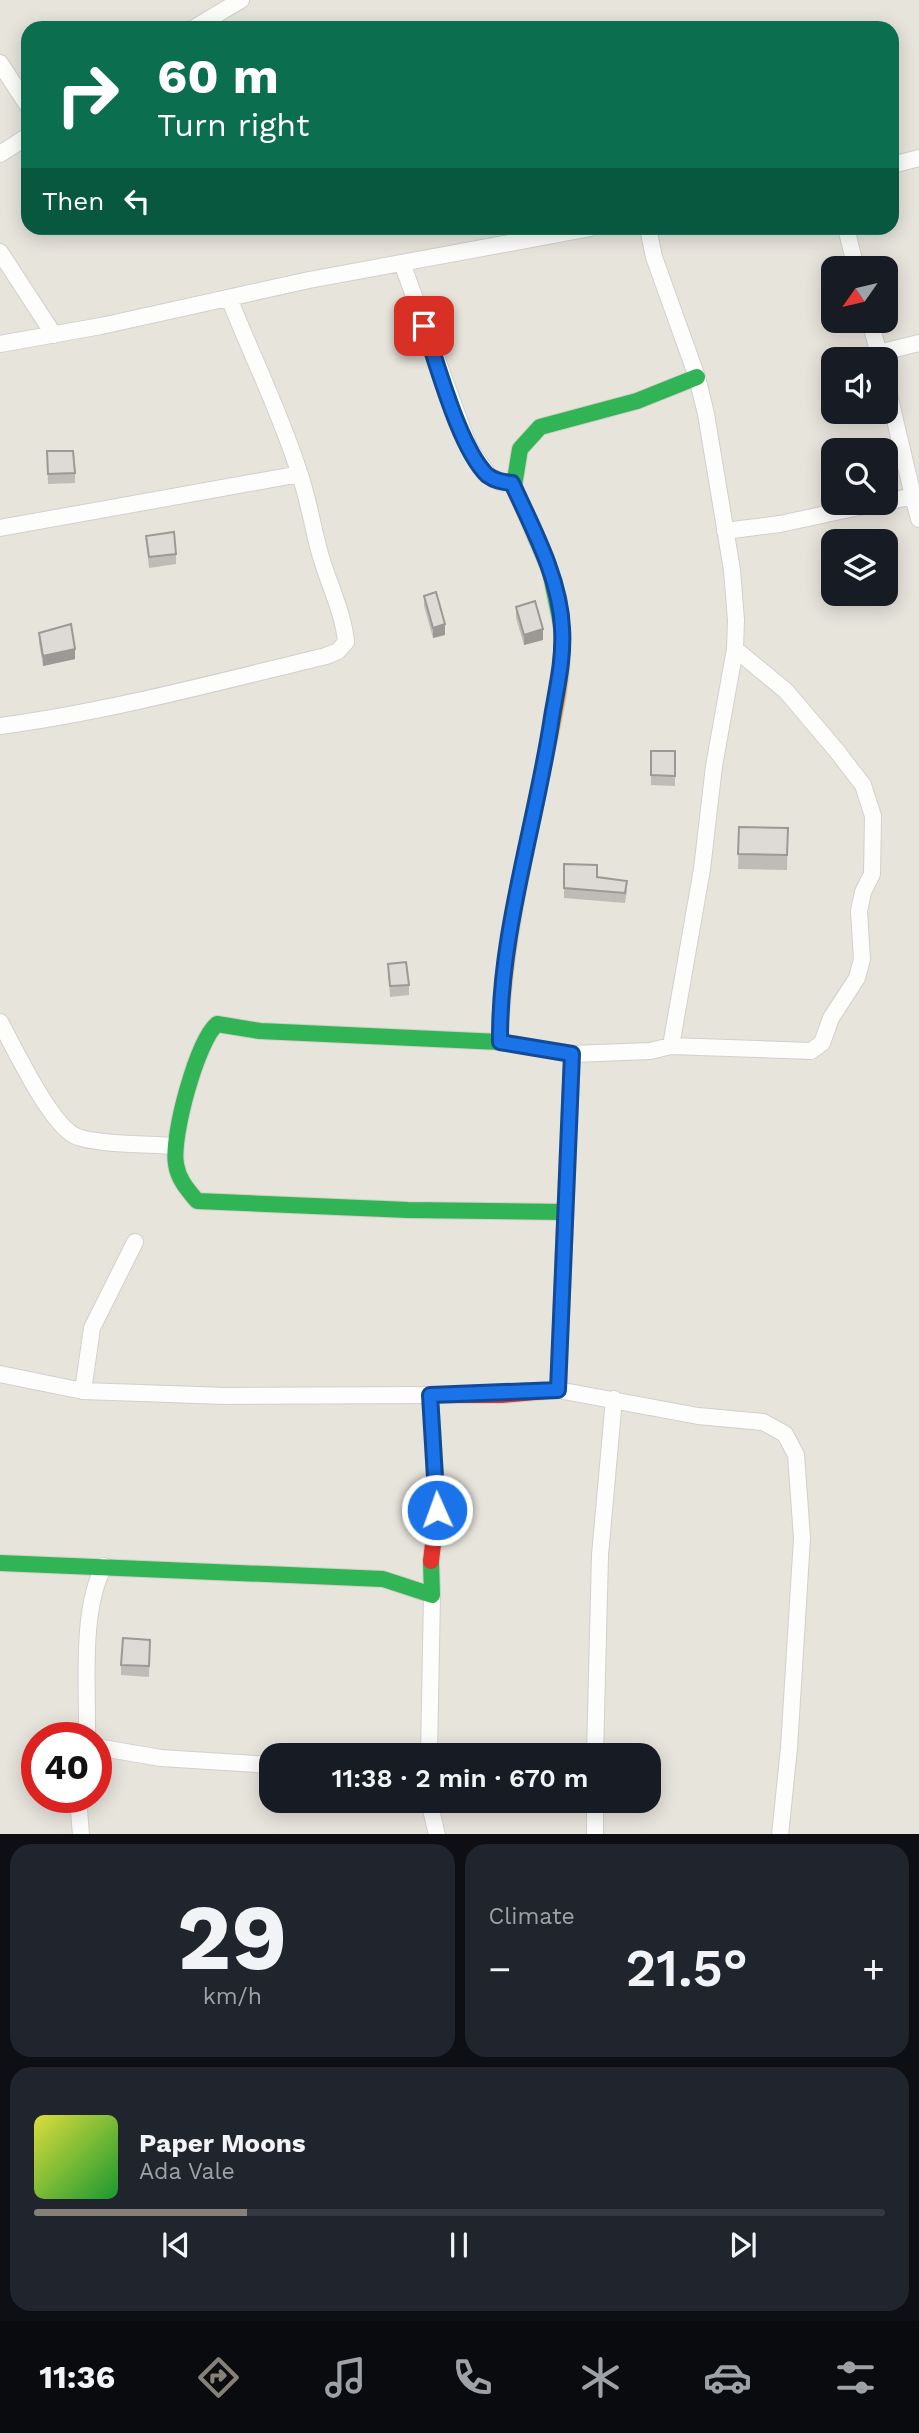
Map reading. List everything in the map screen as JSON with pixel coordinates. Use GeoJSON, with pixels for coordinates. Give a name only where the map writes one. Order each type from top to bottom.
{"type":"FeatureCollection","features":[{"type":"Feature","properties":{"kind":"street"},"geometry":{"type":"LineString","coordinates":[[206,21],[241,0]]}},
{"type":"Feature","properties":{"kind":"street"},"geometry":{"type":"LineString","coordinates":[[0,63],[21,95]]}},
{"type":"Feature","properties":{"kind":"street"},"geometry":{"type":"LineString","coordinates":[[0,155],[21,141]]}},
{"type":"Feature","properties":{"kind":"street"},"geometry":{"type":"LineString","coordinates":[[899,163],[919,158]]}},
{"type":"Feature","properties":{"kind":"street"},"geometry":{"type":"LineString","coordinates":[[0,344],[553,235]]}},
{"type":"Feature","properties":{"kind":"street"},"geometry":{"type":"LineString","coordinates":[[649,235],[654,257],[697,377],[717,475],[734,595],[735,649],[714,766],[702,869],[685,976],[671,1046]]}},
{"type":"Feature","properties":{"kind":"street"},"geometry":{"type":"LineString","coordinates":[[848,235],[853,256]]}},
{"type":"Feature","properties":{"kind":"street"},"geometry":{"type":"LineString","coordinates":[[0,252],[54,335]]}},
{"type":"Feature","properties":{"kind":"street"},"geometry":{"type":"LineString","coordinates":[[402,263],[469,447],[489,476],[499,482],[512,483]]}},
{"type":"Feature","properties":{"kind":"street"},"geometry":{"type":"LineString","coordinates":[[0,726],[58,719],[210,686],[338,651],[346,642],[344,622],[320,552],[300,474],[274,401],[258,372],[229,298]]}},
{"type":"Feature","properties":{"kind":"street"},"geometry":{"type":"LineString","coordinates":[[898,350],[919,343]]}},
{"type":"Feature","properties":{"kind":"street"},"geometry":{"type":"LineString","coordinates":[[500,1042],[500,1008],[509,934],[544,769],[562,667],[562,625],[550,575],[512,483],[528,433],[540,427],[637,401],[697,377]]}},
{"type":"Feature","properties":{"kind":"street"},"geometry":{"type":"LineString","coordinates":[[896,424],[919,519]]}},
{"type":"Feature","properties":{"kind":"street"},"geometry":{"type":"LineString","coordinates":[[0,528],[300,474]]}},
{"type":"Feature","properties":{"kind":"street"},"geometry":{"type":"LineString","coordinates":[[898,499],[914,496]]}},
{"type":"Feature","properties":{"kind":"street"},"geometry":{"type":"LineString","coordinates":[[725,531],[822,515]]}},
{"type":"Feature","properties":{"kind":"street"},"geometry":{"type":"LineString","coordinates":[[565,1212],[408,1210],[197,1201],[185,1191],[178,1177],[175,1146],[177,1121],[204,1047],[217,1024],[260,1031],[500,1042],[572,1054],[650,1051],[671,1046],[811,1052],[822,1043],[831,1018],[857,978],[862,959],[859,911],[863,892],[872,874],[874,854],[870,797],[836,750],[786,691],[735,649]]}},
{"type":"Feature","properties":{"kind":"street"},"geometry":{"type":"LineString","coordinates":[[0,1021],[50,1109],[61,1125],[76,1137],[175,1146]]}},
{"type":"Feature","properties":{"kind":"street"},"geometry":{"type":"LineString","coordinates":[[558,1390],[572,1054]]}},
{"type":"Feature","properties":{"kind":"street"},"geometry":{"type":"LineString","coordinates":[[83,1391],[92,1328],[135,1242]]}},
{"type":"Feature","properties":{"kind":"street"},"geometry":{"type":"LineString","coordinates":[[0,1374],[83,1391],[226,1396],[430,1395],[558,1390],[698,1416],[764,1422],[785,1434],[796,1455],[802,1538],[789,1748],[780,1834]]}},
{"type":"Feature","properties":{"kind":"street"},"geometry":{"type":"LineString","coordinates":[[429,1743],[432,1595],[430,1567],[437,1510],[430,1395]]}},
{"type":"Feature","properties":{"kind":"street"},"geometry":{"type":"LineString","coordinates":[[595,1743],[600,1555],[614,1399]]}},
{"type":"Feature","properties":{"kind":"street"},"geometry":{"type":"LineString","coordinates":[[0,1563],[383,1579],[432,1595]]}},
{"type":"Feature","properties":{"kind":"street"},"geometry":{"type":"LineString","coordinates":[[87,1722],[94,1584],[104,1566]]}},
{"type":"Feature","properties":{"kind":"street"},"geometry":{"type":"LineString","coordinates":[[85,1567],[94,1584]]}},
{"type":"Feature","properties":{"kind":"street"},"geometry":{"type":"LineString","coordinates":[[112,1750],[161,1758],[259,1764]]}},
{"type":"Feature","properties":{"kind":"street"},"geometry":{"type":"LineString","coordinates":[[79,1813],[81,1834]]}},
{"type":"Feature","properties":{"kind":"street"},"geometry":{"type":"LineString","coordinates":[[432,1813],[437,1834]]}},
{"type":"Feature","properties":{"kind":"street"},"geometry":{"type":"LineString","coordinates":[[595,1813],[595,1834]]}},
{"type":"Feature","properties":{"kind":"shaded area"},"geometry":{"type":"Polygon","coordinates":[[[0,0],[919,0],[919,1834],[0,1834],[0,0]]]}},
{"type":"Feature","properties":{"kind":"building"},"geometry":{"type":"Polygon","coordinates":[[[47,451],[73,451],[75,473],[48,474],[47,451]]]}},
{"type":"Feature","properties":{"kind":"building"},"geometry":{"type":"Polygon","coordinates":[[[174,532],[176,554],[149,557],[146,536],[174,532]]]}},
{"type":"Feature","properties":{"kind":"building"},"geometry":{"type":"Polygon","coordinates":[[[436,592],[445,624],[433,628],[424,596],[436,592]]]}},
{"type":"Feature","properties":{"kind":"building"},"geometry":{"type":"Polygon","coordinates":[[[535,601],[543,629],[524,635],[516,607],[535,601]]]}},
{"type":"Feature","properties":{"kind":"building"},"geometry":{"type":"Polygon","coordinates":[[[71,624],[75,649],[43,656],[39,633],[71,624]]]}},
{"type":"Feature","properties":{"kind":"building"},"geometry":{"type":"Polygon","coordinates":[[[651,751],[675,751],[675,776],[651,775],[651,751]]]}},
{"type":"Feature","properties":{"kind":"building"},"geometry":{"type":"Polygon","coordinates":[[[739,827],[788,828],[787,855],[738,854],[739,827]]]}},
{"type":"Feature","properties":{"kind":"building"},"geometry":{"type":"Polygon","coordinates":[[[564,864],[597,865],[597,877],[627,881],[625,893],[564,888],[564,864]]]}},
{"type":"Feature","properties":{"kind":"building"},"geometry":{"type":"Polygon","coordinates":[[[406,962],[409,985],[390,986],[388,964],[406,962]]]}},
{"type":"Feature","properties":{"kind":"building"},"geometry":{"type":"Polygon","coordinates":[[[123,1638],[150,1640],[149,1666],[121,1665],[123,1638]]]}},
{"type":"Feature","properties":{"kind":"traffic: fast"},"geometry":{"type":"LineString","coordinates":[[562,629],[550,571],[514,486],[520,449],[540,427],[637,401],[697,377]]}},
{"type":"Feature","properties":{"kind":"traffic: fast"},"geometry":{"type":"LineString","coordinates":[[500,1038],[500,1042],[260,1031],[217,1024],[201,1049],[187,1090],[177,1133],[176,1164],[179,1174],[197,1201],[408,1210],[565,1212]]}},
{"type":"Feature","properties":{"kind":"traffic: fast"},"geometry":{"type":"LineString","coordinates":[[500,1042],[572,1054],[560,1344]]}},
{"type":"Feature","properties":{"kind":"traffic: fast"},"geometry":{"type":"LineString","coordinates":[[0,1563],[383,1579],[432,1595],[431,1561]]}},
{"type":"Feature","properties":{"kind":"traffic: slow"},"geometry":{"type":"LineString","coordinates":[[500,1038],[505,972],[515,907],[559,685],[562,629]]}},
{"type":"Feature","properties":{"kind":"traffic: jam"},"geometry":{"type":"LineString","coordinates":[[431,1561],[437,1510],[430,1395],[502,1395],[558,1390],[560,1344]]}},
{"type":"Feature","properties":{"kind":"route"},"geometry":{"type":"LineString","coordinates":[[424,326],[469,447],[489,476],[499,482],[512,483],[539,543],[562,625],[562,667],[544,769],[509,934],[500,1008],[500,1042],[572,1054],[558,1390],[502,1395],[430,1395],[435,1428],[437,1510]]}}]}
